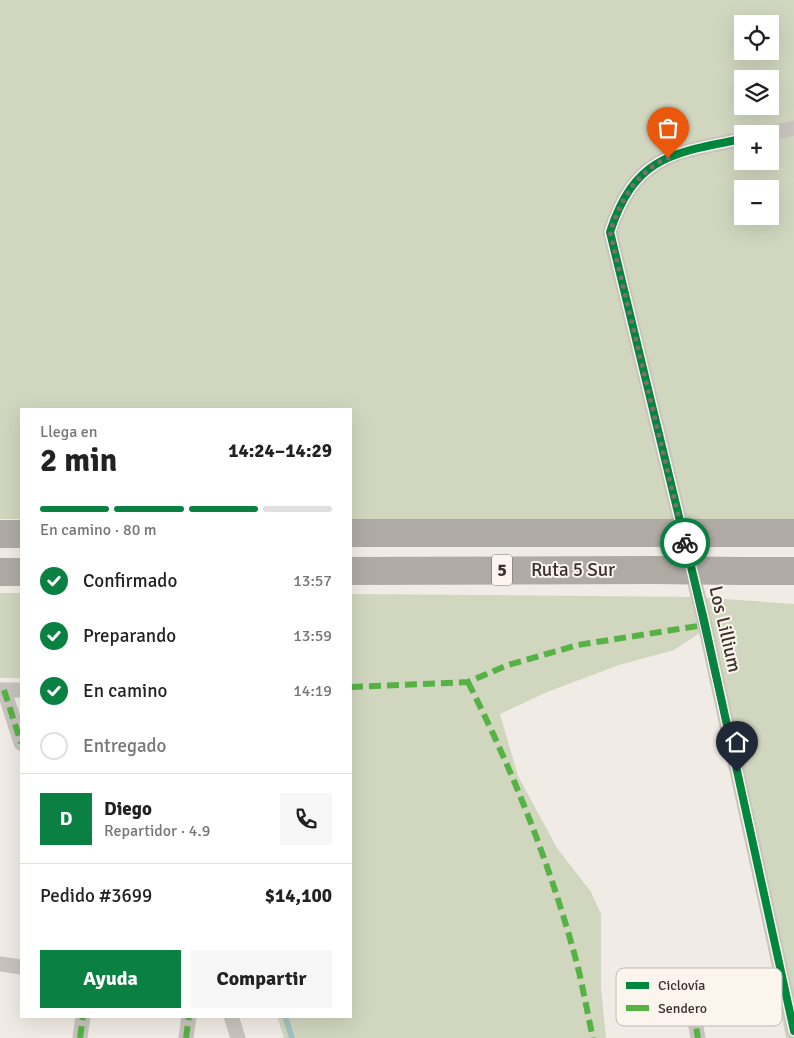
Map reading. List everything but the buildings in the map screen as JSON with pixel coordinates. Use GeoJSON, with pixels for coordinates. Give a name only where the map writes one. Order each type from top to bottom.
{"type":"FeatureCollection","features":[{"type":"Feature","properties":{"kind":"highway","name":"Ruta 5 Sur"},"geometry":{"type":"LineString","coordinates":[[352,533],[794,533]]}},
{"type":"Feature","properties":{"kind":"highway"},"geometry":{"type":"LineString","coordinates":[[0,534],[20,534]]}},
{"type":"Feature","properties":{"kind":"highway","name":"Ruta 5 Sur"},"geometry":{"type":"LineString","coordinates":[[352,571],[794,571]]}},
{"type":"Feature","properties":{"kind":"highway"},"geometry":{"type":"LineString","coordinates":[[0,572],[20,572]]}},
{"type":"Feature","properties":{"kind":"street"},"geometry":{"type":"LineString","coordinates":[[779,131],[794,128]]}},
{"type":"Feature","properties":{"kind":"street","name":"Los Lillium"},"geometry":{"type":"LineString","coordinates":[[734,141],[682,151],[654,164],[633,184],[619,205],[610,232],[704,620],[780,968]]}},
{"type":"Feature","properties":{"kind":"street"},"geometry":{"type":"LineString","coordinates":[[20,690],[2,690],[20,740]]}},
{"type":"Feature","properties":{"kind":"street"},"geometry":{"type":"LineString","coordinates":[[0,964],[20,967]]}},
{"type":"Feature","properties":{"kind":"street","name":"Los Lillium"},"geometry":{"type":"LineString","coordinates":[[782,976],[794,1031]]}},
{"type":"Feature","properties":{"kind":"street"},"geometry":{"type":"LineString","coordinates":[[80,1038],[83,1018]]}},
{"type":"Feature","properties":{"kind":"street"},"geometry":{"type":"LineString","coordinates":[[186,1038],[189,1018]]}},
{"type":"Feature","properties":{"kind":"street"},"geometry":{"type":"LineString","coordinates":[[232,1018],[238,1038]]}},
{"type":"Feature","properties":{"kind":"green space"},"geometry":{"type":"Polygon","coordinates":[[[0,0],[794,0],[794,523],[352,522],[352,408],[20,408],[20,519],[0,519],[0,0]]]}},
{"type":"Feature","properties":{"kind":"green space"},"geometry":{"type":"Polygon","coordinates":[[[0,593],[20,593],[20,678],[0,678],[0,593]]]}},
{"type":"Feature","properties":{"kind":"green space"},"geometry":{"type":"Polygon","coordinates":[[[352,594],[698,597],[794,604],[794,1038],[786,1038],[782,1018],[782,968],[772,968],[704,630],[674,650],[619,665],[547,692],[500,714],[518,776],[557,848],[591,892],[601,914],[601,988],[606,1038],[284,1038],[278,1018],[352,1018],[352,594]]]}},
{"type":"Feature","properties":{"kind":"waterway"},"geometry":{"type":"LineString","coordinates":[[286,1018],[292,1038]]}},
{"type":"Feature","properties":{"kind":"marked path"},"geometry":{"type":"LineString","coordinates":[[352,687],[468,682],[508,665],[578,645],[704,625]]}},
{"type":"Feature","properties":{"kind":"marked path"},"geometry":{"type":"LineString","coordinates":[[468,682],[500,749],[542,853],[576,960],[593,1038]]}},
{"type":"Feature","properties":{"kind":"marked path"},"geometry":{"type":"LineString","coordinates":[[4,690],[20,740]]}},
{"type":"Feature","properties":{"kind":"marked path"},"geometry":{"type":"LineString","coordinates":[[80,1038],[83,1018]]}},
{"type":"Feature","properties":{"kind":"marked path"},"geometry":{"type":"LineString","coordinates":[[186,1038],[189,1018]]}},
{"type":"Feature","properties":{"kind":"marked path"},"geometry":{"type":"LineString","coordinates":[[696,1026],[698,1038]]}},
{"type":"Feature","properties":{"kind":"cycle path"},"geometry":{"type":"LineString","coordinates":[[734,141],[676,155],[659,162],[644,173],[631,187],[620,207],[610,232],[704,620],[780,968]]}},
{"type":"Feature","properties":{"kind":"cycle path"},"geometry":{"type":"LineString","coordinates":[[782,976],[794,1031]]}},
{"type":"Feature","properties":{"kind":"way so far"},"geometry":{"type":"LineString","coordinates":[[668,158],[654,164],[633,184],[619,205],[610,232],[685,543]]}},
{"type":"Feature","properties":{"kind":"route"},"geometry":{"type":"LineString","coordinates":[[685,543],[737,772]]}}]}
